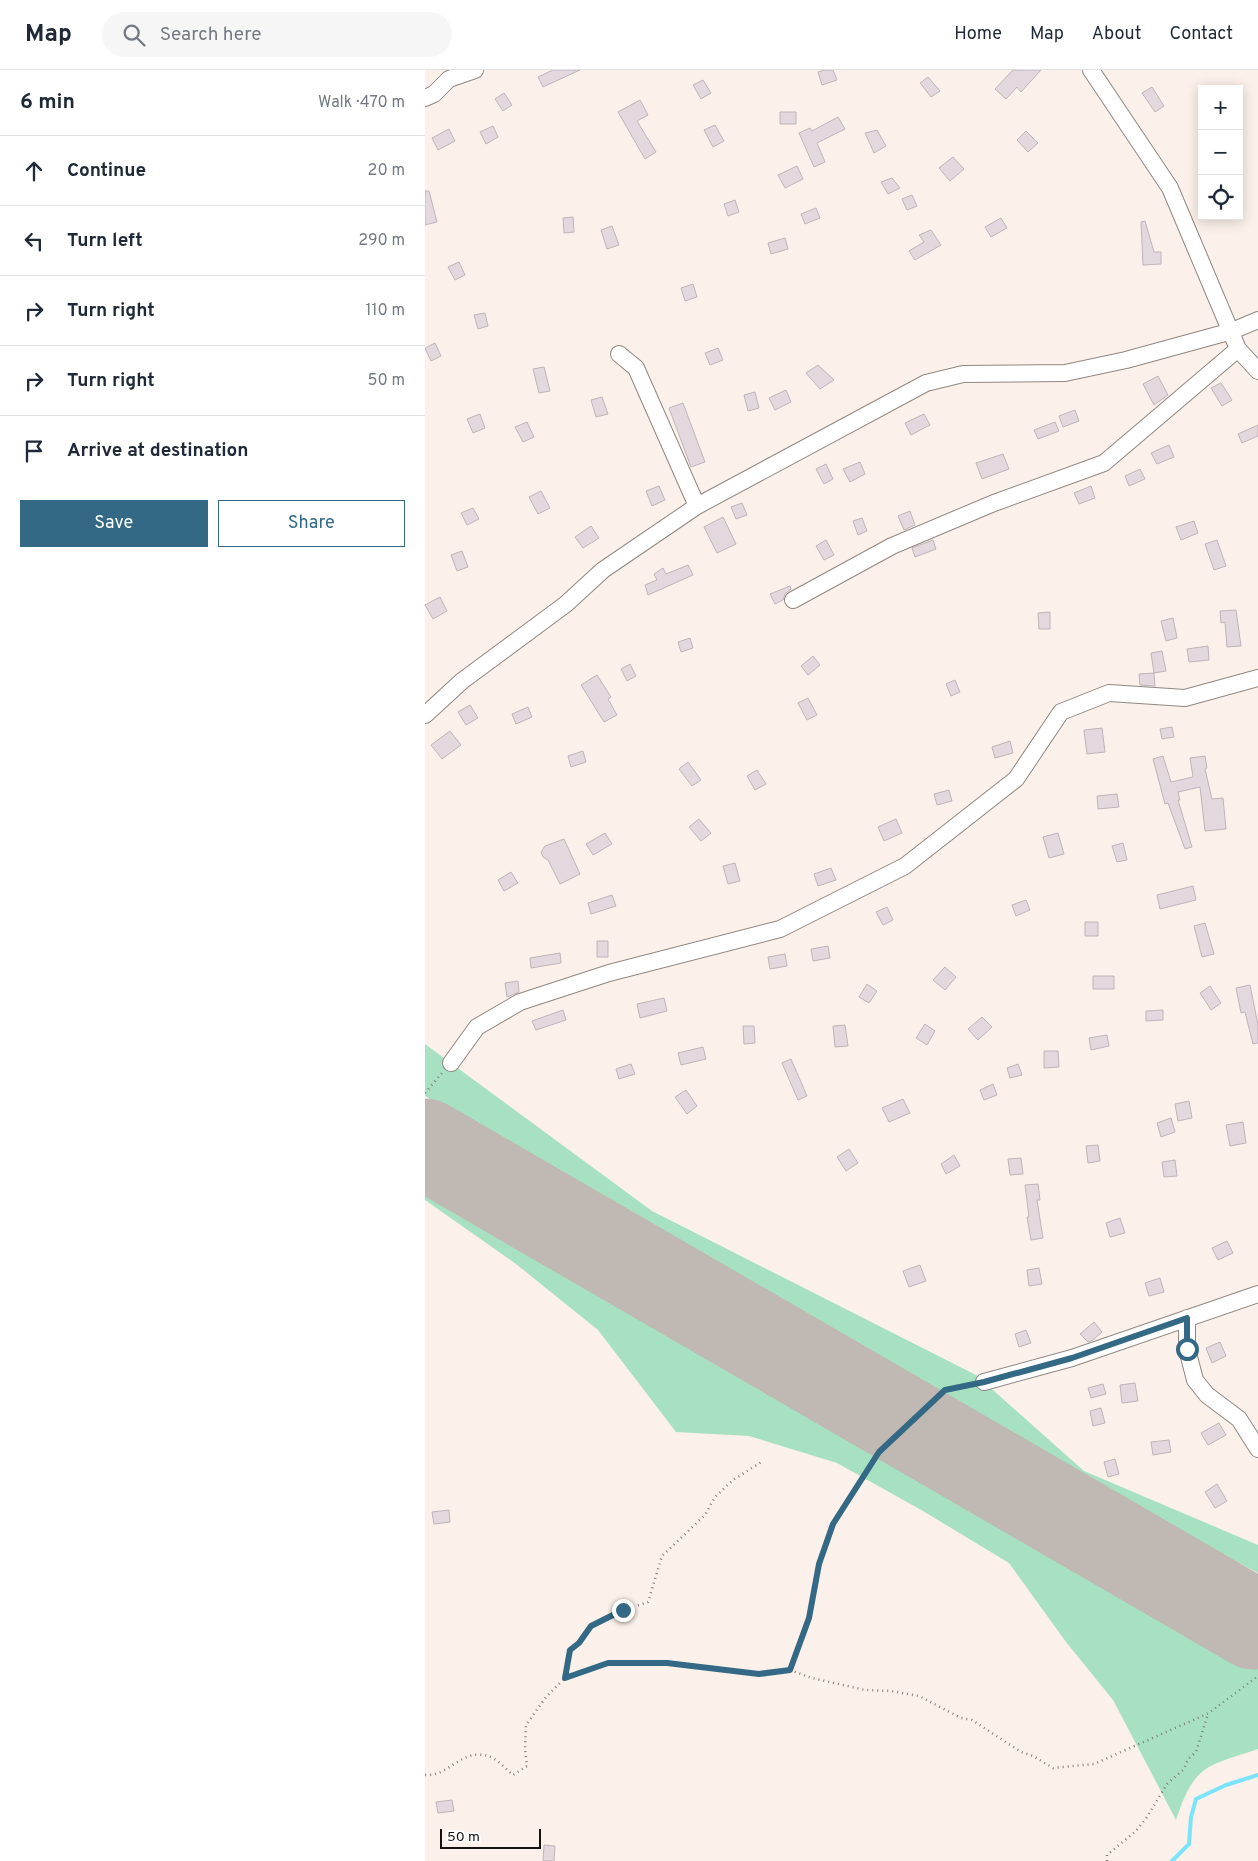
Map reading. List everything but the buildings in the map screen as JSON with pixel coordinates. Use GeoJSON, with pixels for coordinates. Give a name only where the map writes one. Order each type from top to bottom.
{"type":"FeatureCollection","features":[{"type":"Feature","properties":{"kind":"street"},"geometry":{"type":"LineString","coordinates":[[425,98],[434,94],[449,78],[475,70]]}},
{"type":"Feature","properties":{"kind":"street"},"geometry":{"type":"LineString","coordinates":[[1091,70],[1170,188],[1239,349],[1258,371]]}},
{"type":"Feature","properties":{"kind":"street"},"geometry":{"type":"LineString","coordinates":[[425,715],[462,680],[566,604],[603,570],[697,506],[926,383],[963,374],[1065,373],[1126,360],[1232,331],[1258,320]]}},
{"type":"Feature","properties":{"kind":"street"},"geometry":{"type":"LineString","coordinates":[[793,600],[892,546],[994,503],[1104,463],[1239,349]]}},
{"type":"Feature","properties":{"kind":"street"},"geometry":{"type":"LineString","coordinates":[[619,354],[636,368],[697,506]]}},
{"type":"Feature","properties":{"kind":"street"},"geometry":{"type":"LineString","coordinates":[[451,1063],[477,1027],[520,1002],[609,973],[780,929],[905,866],[1016,779],[1061,712],[1109,694],[1185,698],[1258,678]]}},
{"type":"Feature","properties":{"kind":"street"},"geometry":{"type":"LineString","coordinates":[[984,1382],[1072,1358],[1258,1294]]}},
{"type":"Feature","properties":{"kind":"street"},"geometry":{"type":"LineString","coordinates":[[1187,1318],[1187,1349],[1195,1380],[1207,1395],[1239,1419],[1258,1449]]}},
{"type":"Feature","properties":{"kind":"path"},"geometry":{"type":"LineString","coordinates":[[425,1093],[451,1063]]}},
{"type":"Feature","properties":{"kind":"path"},"geometry":{"type":"LineString","coordinates":[[790,1670],[809,1618],[819,1564],[833,1524],[862,1477],[879,1452],[945,1390],[984,1382]]}},
{"type":"Feature","properties":{"kind":"path"},"geometry":{"type":"LineString","coordinates":[[565,1678],[570,1650],[579,1643],[591,1626],[623,1610],[647,1602],[662,1556],[705,1515],[715,1497],[733,1480],[763,1461]]}},
{"type":"Feature","properties":{"kind":"path"},"geometry":{"type":"LineString","coordinates":[[425,1775],[442,1772],[472,1754],[489,1756],[513,1775],[527,1766],[525,1749],[526,1725],[546,1697],[565,1678],[608,1663],[667,1663],[759,1674],[790,1670],[813,1678],[865,1690],[891,1691],[919,1696],[961,1718],[971,1720],[1021,1752],[1033,1756],[1053,1768],[1094,1764],[1209,1713],[1258,1676]]}},
{"type":"Feature","properties":{"kind":"path"},"geometry":{"type":"LineString","coordinates":[[1107,1861],[1107,1855],[1135,1831],[1147,1817],[1167,1784],[1184,1769],[1188,1760],[1196,1752],[1209,1713]]}},
{"type":"Feature","properties":{"kind":"green space"},"geometry":{"type":"Polygon","coordinates":[[[425,1044],[652,1211],[976,1375],[1084,1471],[1258,1545],[1258,1573],[1000,1434],[699,1260],[425,1096],[425,1044]]]}},
{"type":"Feature","properties":{"kind":"green space"},"geometry":{"type":"Polygon","coordinates":[[[425,1172],[735,1357],[1258,1655],[1258,1749],[1220,1762],[1202,1772],[1188,1790],[1176,1820],[1113,1700],[1066,1642],[1009,1563],[923,1511],[837,1463],[749,1436],[676,1432],[598,1330],[516,1264],[425,1200],[425,1172]]]}},
{"type":"Feature","properties":{"kind":"waterway"},"geometry":{"type":"LineString","coordinates":[[1172,1861],[1189,1844],[1191,1817],[1196,1799],[1226,1785],[1258,1775]]}},
{"type":"Feature","properties":{"kind":"runway"},"geometry":{"type":"LineString","coordinates":[[425,1144],[1254,1624]]}},
{"type":"Feature","properties":{"kind":"route"},"geometry":{"type":"LineString","coordinates":[[623,1610],[591,1626],[579,1643],[570,1650],[565,1678],[608,1663],[667,1663],[759,1674],[790,1670],[809,1618],[819,1564],[833,1524],[879,1452],[945,1390],[984,1382],[1072,1358],[1187,1318],[1187,1349]]}}]}
